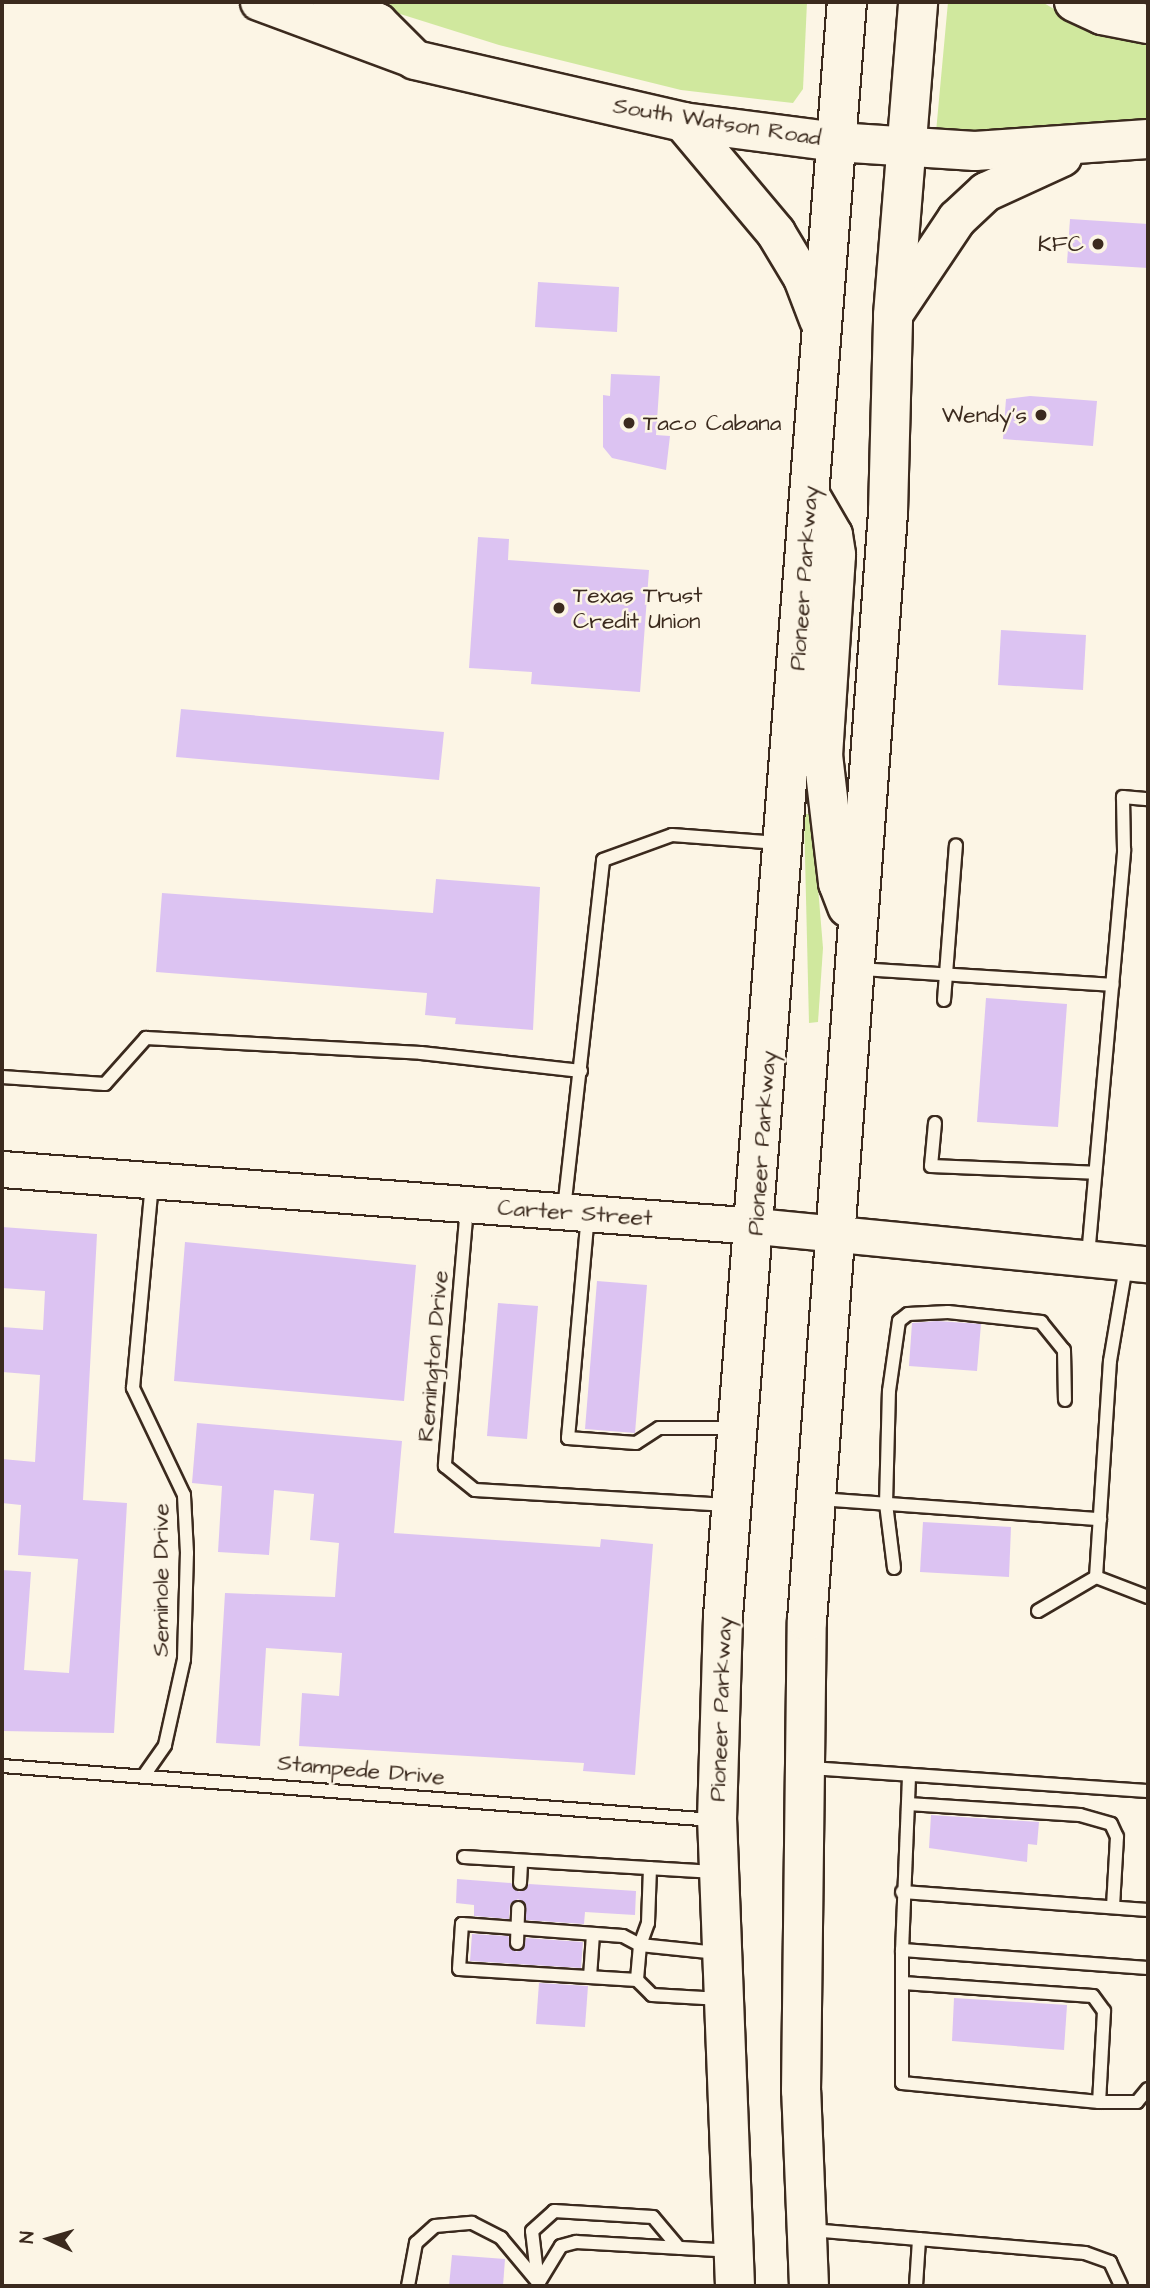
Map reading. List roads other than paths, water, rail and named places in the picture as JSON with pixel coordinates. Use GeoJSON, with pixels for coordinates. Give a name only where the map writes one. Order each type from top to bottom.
{"type":"FeatureCollection","features":[{"type":"Feature","properties":{"kind":"main road"},"geometry":{"type":"LineString","coordinates":[[332,2],[378,23],[415,60]]}},
{"type":"Feature","properties":{"kind":"main road","name":"Pioneer Parkway"},"geometry":{"type":"LineString","coordinates":[[734,2269],[717,1820],[732,1505],[757,1226],[847,2]]}},
{"type":"Feature","properties":{"kind":"main road"},"geometry":{"type":"LineString","coordinates":[[809,2286],[801,2091],[802,1767],[834,1233],[888,512],[893,315],[918,2]]}},
{"type":"Feature","properties":{"kind":"main road"},"geometry":{"type":"LineString","coordinates":[[1074,2],[1148,24]]}},
{"type":"Feature","properties":{"kind":"main road","name":"South Watson Road"},"geometry":{"type":"LineString","coordinates":[[415,60],[683,122],[836,142],[975,151],[1148,139]]}},
{"type":"Feature","properties":{"kind":"main road"},"geometry":{"type":"LineString","coordinates":[[683,122],[776,233],[803,278],[821,327]]}},
{"type":"Feature","properties":{"kind":"main road"},"geometry":{"type":"LineString","coordinates":[[893,315],[957,219],[986,192],[1046,162],[1102,144]]}},
{"type":"Feature","properties":{"kind":"main road"},"geometry":{"type":"LineString","coordinates":[[810,497],[833,534],[836,555],[823,755],[838,883],[856,920]]}},
{"type":"Feature","properties":{"kind":"street","name":"South Watson Road"},"geometry":{"type":"LineString","coordinates":[[258,2],[415,60]]}},
{"type":"Feature","properties":{"kind":"street","name":"Carter Street"},"geometry":{"type":"LineString","coordinates":[[2,1169],[757,1226],[1137,1263]]}},
{"type":"Feature","properties":{"kind":"lane"},"geometry":{"type":"LineString","coordinates":[[1088,1258],[1125,835],[1123,797],[1148,799]]}},
{"type":"Feature","properties":{"kind":"lane"},"geometry":{"type":"LineString","coordinates":[[739,1428],[659,1429],[636,1443],[568,1438],[581,1071],[603,860],[672,835],[784,843]]}},
{"type":"Feature","properties":{"kind":"lane"},"geometry":{"type":"LineString","coordinates":[[944,1000],[956,845]]}},
{"type":"Feature","properties":{"kind":"lane"},"geometry":{"type":"LineString","coordinates":[[853,969],[1112,985]]}},
{"type":"Feature","properties":{"kind":"lane"},"geometry":{"type":"LineString","coordinates":[[2,1077],[105,1084],[146,1038],[421,1053],[581,1071]]}},
{"type":"Feature","properties":{"kind":"lane"},"geometry":{"type":"LineString","coordinates":[[935,1123],[931,1166],[1095,1173]]}},
{"type":"Feature","properties":{"kind":"lane","name":"Seminole Drive"},"geometry":{"type":"LineString","coordinates":[[145,1774],[165,1745],[184,1659],[187,1553],[184,1495],[134,1388],[153,1179]]}},
{"type":"Feature","properties":{"kind":"lane","name":"Remington Drive"},"geometry":{"type":"LineString","coordinates":[[467,1205],[445,1466],[475,1490],[732,1505]]}},
{"type":"Feature","properties":{"kind":"lane"},"geometry":{"type":"LineString","coordinates":[[1096,1577],[1110,1361],[1137,1263]]}},
{"type":"Feature","properties":{"kind":"lane"},"geometry":{"type":"LineString","coordinates":[[894,1567],[886,1504],[889,1391],[899,1321],[908,1314],[948,1312],[1041,1322],[1064,1350],[1065,1400]]}},
{"type":"Feature","properties":{"kind":"lane"},"geometry":{"type":"LineString","coordinates":[[816,1499],[1100,1518]]}},
{"type":"Feature","properties":{"kind":"lane"},"geometry":{"type":"LineString","coordinates":[[1096,1577],[1148,1597]]}},
{"type":"Feature","properties":{"kind":"lane"},"geometry":{"type":"LineString","coordinates":[[1038,1611],[1096,1577]]}},
{"type":"Feature","properties":{"kind":"lane","name":"Stampede Drive"},"geometry":{"type":"LineString","coordinates":[[2,1766],[145,1774],[717,1820]]}},
{"type":"Feature","properties":{"kind":"lane"},"geometry":{"type":"LineString","coordinates":[[802,1767],[909,1777],[1148,1791]]}},
{"type":"Feature","properties":{"kind":"lane"},"geometry":{"type":"LineString","coordinates":[[909,1777],[902,1892],[902,2083],[1099,2102],[1137,2102],[1148,2090]]}},
{"type":"Feature","properties":{"kind":"lane"},"geometry":{"type":"LineString","coordinates":[[908,1804],[1080,1815],[1111,1824],[1117,1837],[1113,1907]]}},
{"type":"Feature","properties":{"kind":"lane"},"geometry":{"type":"LineString","coordinates":[[464,1857],[719,1872]]}},
{"type":"Feature","properties":{"kind":"lane"},"geometry":{"type":"LineString","coordinates":[[520,1883],[521,1861]]}},
{"type":"Feature","properties":{"kind":"lane"},"geometry":{"type":"LineString","coordinates":[[637,1980],[640,1945],[648,1923],[650,1868]]}},
{"type":"Feature","properties":{"kind":"lane"},"geometry":{"type":"LineString","coordinates":[[902,1892],[1148,1910]]}},
{"type":"Feature","properties":{"kind":"lane"},"geometry":{"type":"LineString","coordinates":[[517,1943],[518,1908]]}},
{"type":"Feature","properties":{"kind":"lane"},"geometry":{"type":"LineString","coordinates":[[722,1953],[640,1945],[624,1937],[462,1924],[459,1969],[515,1969],[637,1980],[652,1994],[724,1999]]}},
{"type":"Feature","properties":{"kind":"lane"},"geometry":{"type":"LineString","coordinates":[[590,1977],[593,1934]]}},
{"type":"Feature","properties":{"kind":"lane"},"geometry":{"type":"LineString","coordinates":[[902,1950],[1148,1968]]}},
{"type":"Feature","properties":{"kind":"lane"},"geometry":{"type":"LineString","coordinates":[[903,1983],[1093,1996],[1104,2011],[1099,2102]]}},
{"type":"Feature","properties":{"kind":"lane"},"geometry":{"type":"LineString","coordinates":[[538,2284],[532,2231],[554,2210],[653,2217],[679,2248]]}},
{"type":"Feature","properties":{"kind":"lane"},"geometry":{"type":"LineString","coordinates":[[408,2286],[416,2243],[435,2227],[472,2223],[502,2238],[538,2284]]}},
{"type":"Feature","properties":{"kind":"lane"},"geometry":{"type":"LineString","coordinates":[[808,2229],[1085,2253],[1110,2262],[1121,2286]]}},
{"type":"Feature","properties":{"kind":"lane"},"geometry":{"type":"LineString","coordinates":[[916,2286],[919,2239]]}},
{"type":"Feature","properties":{"kind":"lane"},"geometry":{"type":"LineString","coordinates":[[538,2284],[561,2246],[576,2242],[679,2248],[734,2269]]}},
{"type":"Feature","properties":{"kind":"place","name":"KFC"},"geometry":{"type":"Point","coordinates":[1098,244]}},
{"type":"Feature","properties":{"kind":"place","name":"Wendy's"},"geometry":{"type":"Point","coordinates":[1041,415]}},
{"type":"Feature","properties":{"kind":"place","name":"Taco Cabana"},"geometry":{"type":"Point","coordinates":[629,423]}},
{"type":"Feature","properties":{"kind":"place","name":"Texas Trust Credit Union"},"geometry":{"type":"Point","coordinates":[559,608]}}]}
